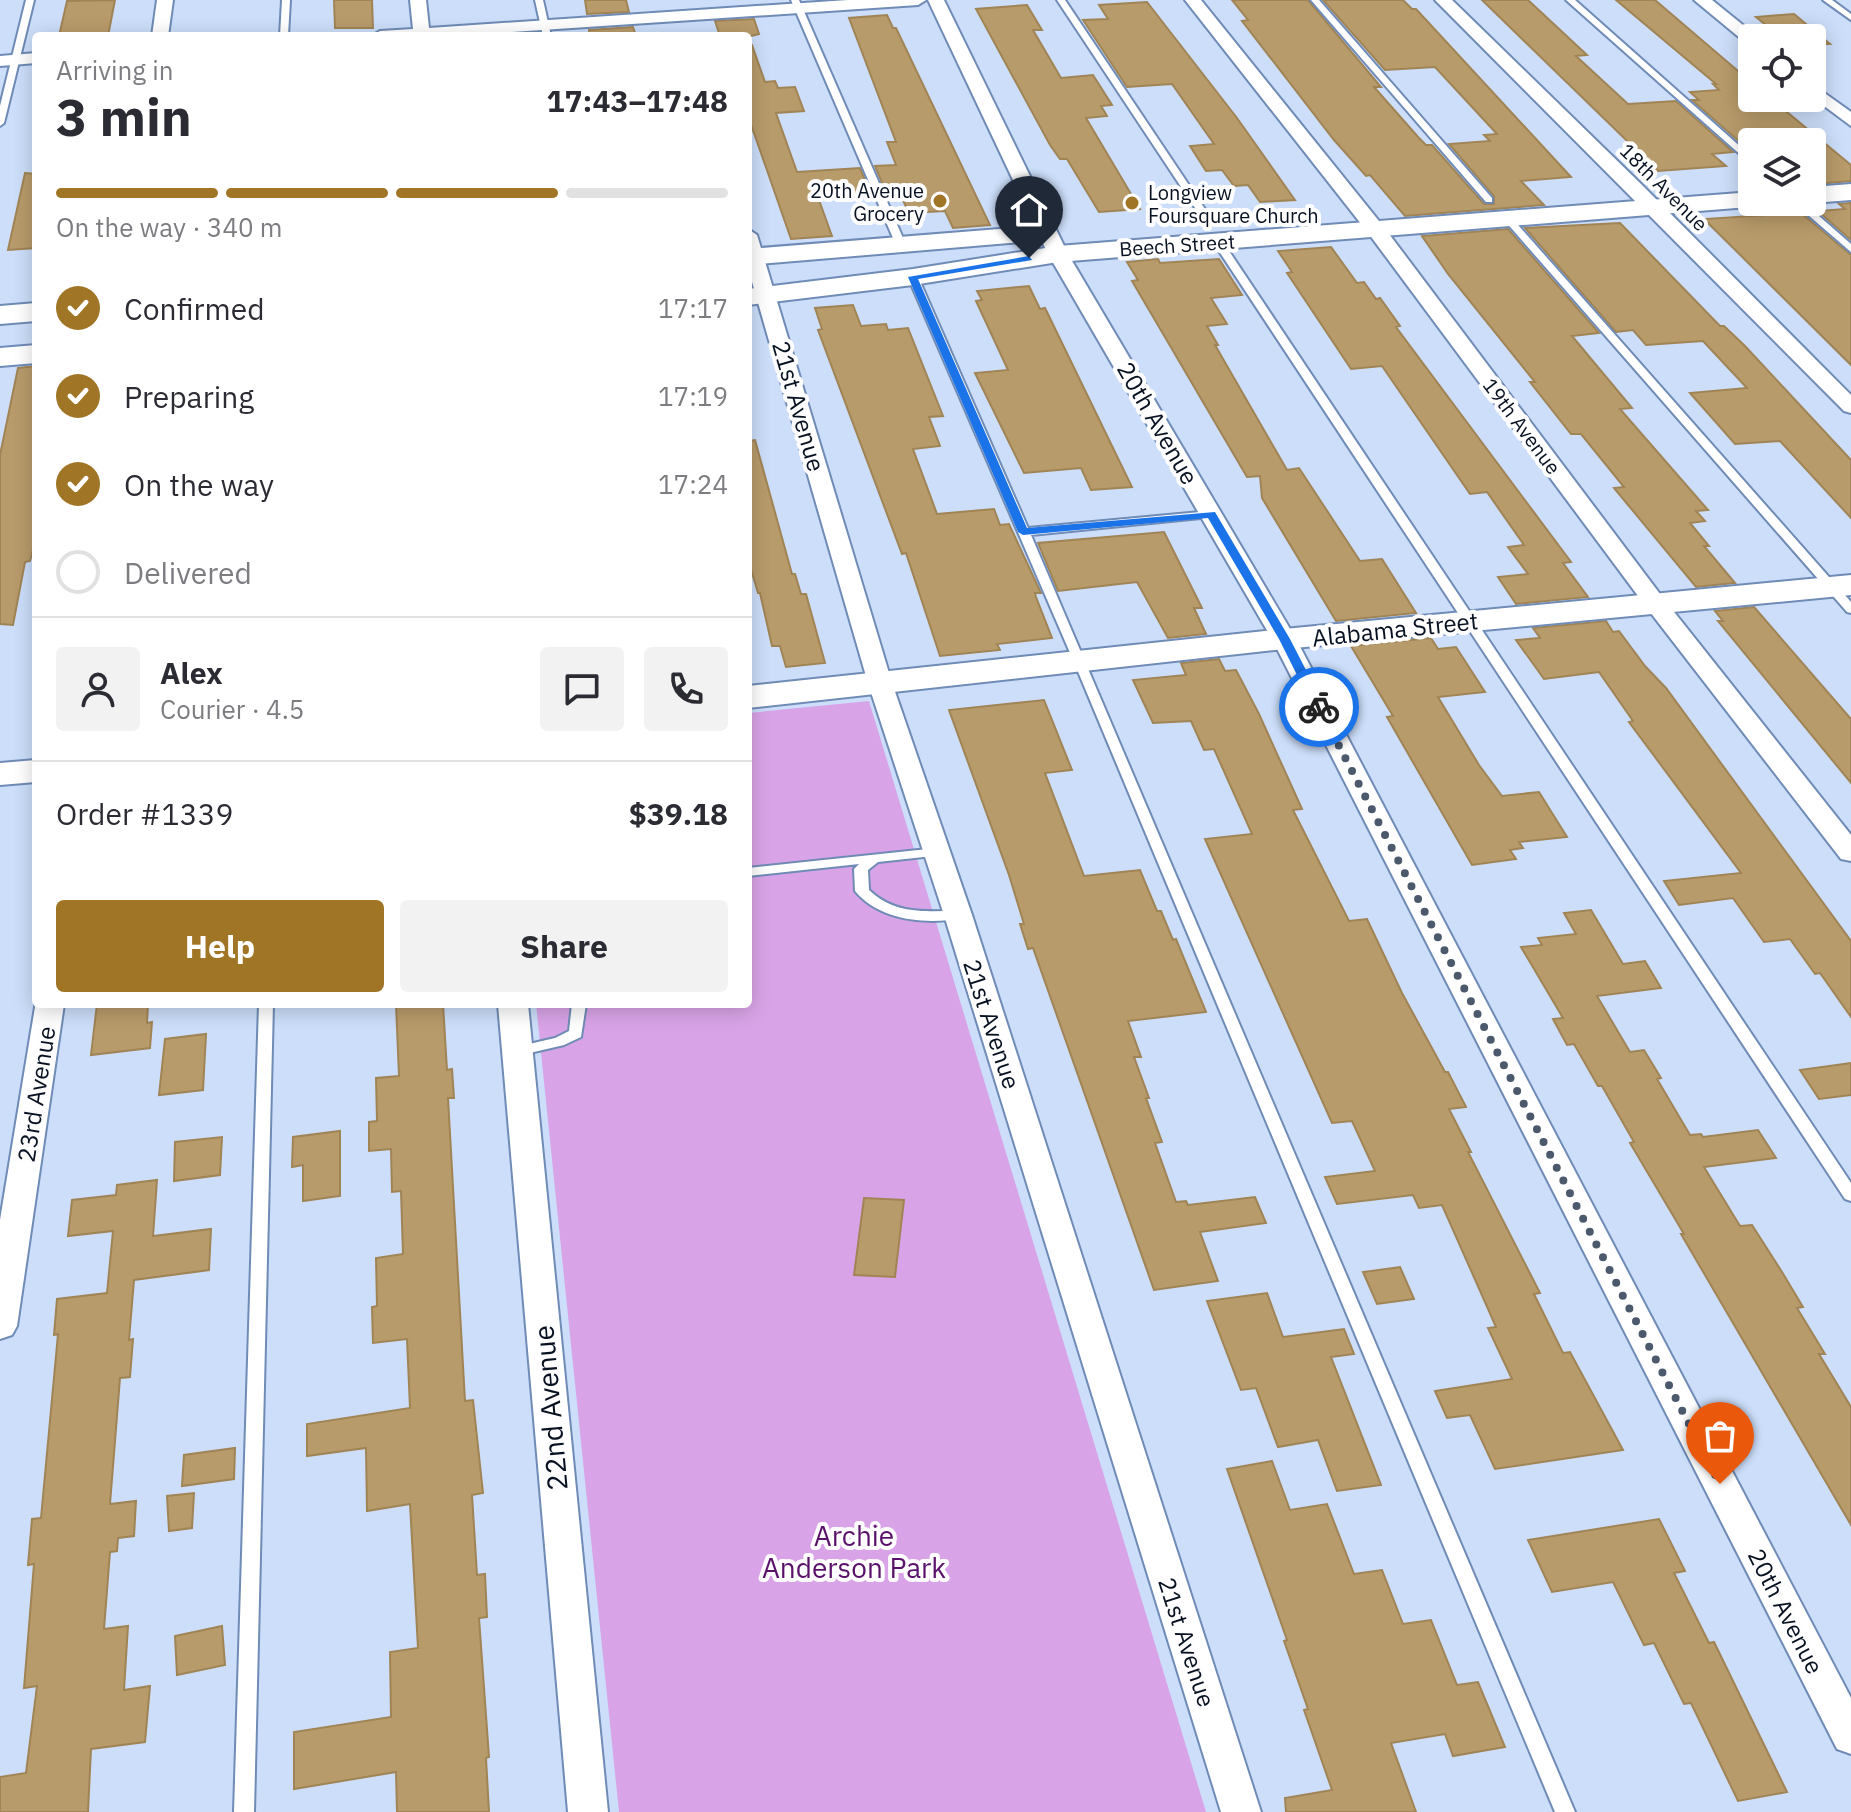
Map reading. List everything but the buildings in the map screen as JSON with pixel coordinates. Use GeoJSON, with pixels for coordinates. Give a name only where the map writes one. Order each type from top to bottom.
{"type":"FeatureCollection","features":[{"type":"Feature","properties":{"kind":"street"},"geometry":{"type":"LineString","coordinates":[[161,32],[165,0]]}},
{"type":"Feature","properties":{"kind":"street"},"geometry":{"type":"LineString","coordinates":[[418,0],[422,32]]}},
{"type":"Feature","properties":{"kind":"street"},"geometry":{"type":"LineString","coordinates":[[515,32],[546,31],[677,8],[918,0]]}},
{"type":"Feature","properties":{"kind":"street","name":"20th Avenue"},"geometry":{"type":"LineString","coordinates":[[936,0],[1053,244],[1284,639],[1851,1737]]}},
{"type":"Feature","properties":{"kind":"street","name":"19th Avenue"},"geometry":{"type":"LineString","coordinates":[[1193,0],[1368,220],[1655,603],[1851,853]]}},
{"type":"Feature","properties":{"kind":"street","name":"18th Avenue"},"geometry":{"type":"LineString","coordinates":[[1443,0],[1645,198],[1851,407]]}},
{"type":"Feature","properties":{"kind":"street"},"geometry":{"type":"LineString","coordinates":[[1702,0],[1738,29]]}},
{"type":"Feature","properties":{"kind":"street"},"geometry":{"type":"LineString","coordinates":[[677,8],[685,32]]}},
{"type":"Feature","properties":{"kind":"street"},"geometry":{"type":"LineString","coordinates":[[8,60],[32,58]]}},
{"type":"Feature","properties":{"kind":"street"},"geometry":{"type":"LineString","coordinates":[[1826,100],[1851,121]]}},
{"type":"Feature","properties":{"kind":"street"},"geometry":{"type":"LineString","coordinates":[[1826,174],[1851,172]]}},
{"type":"Feature","properties":{"kind":"street","name":"Beech Street"},"geometry":{"type":"LineString","coordinates":[[752,250],[1053,244],[1368,220],[1508,219],[1738,181]]}},
{"type":"Feature","properties":{"kind":"street"},"geometry":{"type":"LineString","coordinates":[[1826,194],[1851,192]]}},
{"type":"Feature","properties":{"kind":"street","name":"Beech Street"},"geometry":{"type":"LineString","coordinates":[[1368,220],[1489,200],[1738,200]]}},
{"type":"Feature","properties":{"kind":"street","name":"Beech Street"},"geometry":{"type":"LineString","coordinates":[[757,296],[913,277],[1053,244]]}},
{"type":"Feature","properties":{"kind":"street","name":"21st Avenue"},"geometry":{"type":"LineString","coordinates":[[752,263],[757,296],[880,683],[958,915],[1241,1812]]}},
{"type":"Feature","properties":{"kind":"street"},"geometry":{"type":"LineString","coordinates":[[0,315],[32,312]]}},
{"type":"Feature","properties":{"kind":"street"},"geometry":{"type":"LineString","coordinates":[[0,357],[32,354]]}},
{"type":"Feature","properties":{"kind":"street","name":"Alabama Street"},"geometry":{"type":"LineString","coordinates":[[752,697],[1284,639],[1655,603],[1844,593]]}},
{"type":"Feature","properties":{"kind":"street"},"geometry":{"type":"LineString","coordinates":[[0,774],[32,771]]}},
{"type":"Feature","properties":{"kind":"street","name":"23rd Avenue"},"geometry":{"type":"LineString","coordinates":[[0,1326],[48,1008]]}},
{"type":"Feature","properties":{"kind":"street","name":"22nd Avenue"},"geometry":{"type":"LineString","coordinates":[[513,1008],[588,1812]]}},
{"type":"Feature","properties":{"kind":"lane"},"geometry":{"type":"LineString","coordinates":[[0,123],[8,60],[30,0]]}},
{"type":"Feature","properties":{"kind":"lane"},"geometry":{"type":"LineString","coordinates":[[284,32],[286,0]]}},
{"type":"Feature","properties":{"kind":"lane"},"geometry":{"type":"LineString","coordinates":[[539,0],[546,31]]}},
{"type":"Feature","properties":{"kind":"lane"},"geometry":{"type":"LineString","coordinates":[[1061,0],[1851,1195]]}},
{"type":"Feature","properties":{"kind":"lane"},"geometry":{"type":"LineString","coordinates":[[1315,0],[1489,200]]}},
{"type":"Feature","properties":{"kind":"lane"},"geometry":{"type":"LineString","coordinates":[[1570,0],[1738,150]]}},
{"type":"Feature","properties":{"kind":"lane"},"geometry":{"type":"LineString","coordinates":[[1827,0],[1851,18]]}},
{"type":"Feature","properties":{"kind":"lane"},"geometry":{"type":"LineString","coordinates":[[797,4],[901,245]]}},
{"type":"Feature","properties":{"kind":"lane"},"geometry":{"type":"LineString","coordinates":[[1814,216],[1851,249]]}},
{"type":"Feature","properties":{"kind":"lane"},"geometry":{"type":"LineString","coordinates":[[1508,219],[1844,593]]}},
{"type":"Feature","properties":{"kind":"lane"},"geometry":{"type":"LineString","coordinates":[[913,277],[1080,662],[1565,1812]]}},
{"type":"Feature","properties":{"kind":"lane"},"geometry":{"type":"LineString","coordinates":[[1023,532],[1211,514]]}},
{"type":"Feature","properties":{"kind":"lane"},"geometry":{"type":"LineString","coordinates":[[752,872],[937,852]]}},
{"type":"Feature","properties":{"kind":"lane"},"geometry":{"type":"LineString","coordinates":[[874,858],[861,869],[862,891],[876,907],[903,914],[958,915]]}},
{"type":"Feature","properties":{"kind":"lane"},"geometry":{"type":"LineString","coordinates":[[244,1812],[266,1008]]}},
{"type":"Feature","properties":{"kind":"lane"},"geometry":{"type":"LineString","coordinates":[[517,1051],[559,1042],[576,1034],[579,1008]]}},
{"type":"Feature","properties":{"kind":"green space","name":"Archie Anderson Park"},"geometry":{"type":"Polygon","coordinates":[[[869,701],[1206,1812],[619,1812],[536,1008],[752,1008],[752,713],[869,701]]]}},
{"type":"Feature","properties":{"kind":"way so far"},"geometry":{"type":"LineString","coordinates":[[1319,707],[1720,1484]]}},
{"type":"Feature","properties":{"kind":"place","name":"20th Avenue Grocery"},"geometry":{"type":"Point","coordinates":[940,201]}},
{"type":"Feature","properties":{"kind":"place","name":"Longview Foursquare Church"},"geometry":{"type":"Point","coordinates":[1132,203]}},
{"type":"Feature","properties":{"kind":"route"},"geometry":{"type":"LineString","coordinates":[[1029,258],[913,277],[1023,532],[1211,514],[1284,639],[1319,707]]}}]}
